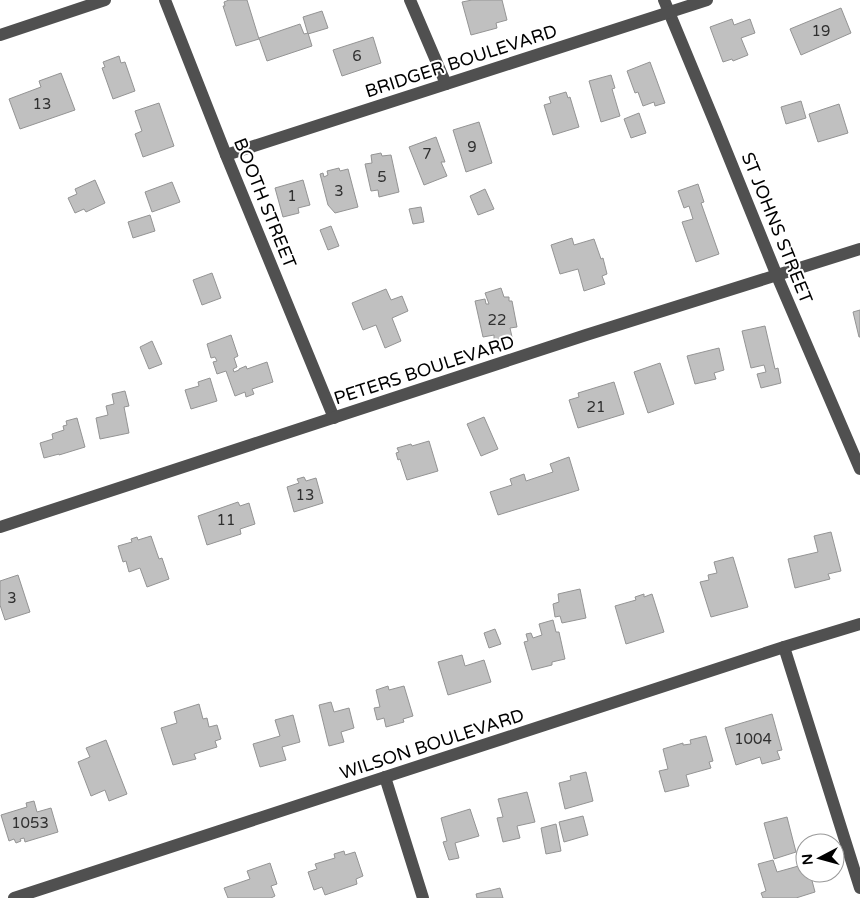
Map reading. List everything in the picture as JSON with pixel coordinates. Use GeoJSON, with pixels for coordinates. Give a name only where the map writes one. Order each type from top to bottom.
{"type":"FeatureCollection","features":[{"type":"Feature","properties":{"kind":"street"},"geometry":{"type":"LineString","coordinates":[[0,35],[106,0]]}},
{"type":"Feature","properties":{"kind":"street","name":"BOOTH STREET"},"geometry":{"type":"LineString","coordinates":[[165,0],[226,155],[334,418]]}},
{"type":"Feature","properties":{"kind":"street"},"geometry":{"type":"LineString","coordinates":[[410,0],[446,84]]}},
{"type":"Feature","properties":{"kind":"street","name":"BRIDGER BOULEVARD"},"geometry":{"type":"LineString","coordinates":[[226,155],[446,84],[666,6],[707,0]]}},
{"type":"Feature","properties":{"kind":"street","name":"ST JOHNS STREET"},"geometry":{"type":"LineString","coordinates":[[666,6],[777,276],[860,470]]}},
{"type":"Feature","properties":{"kind":"street","name":"PETERS BOULEVARD"},"geometry":{"type":"LineString","coordinates":[[0,527],[586,335],[860,249]]}},
{"type":"Feature","properties":{"kind":"street","name":"WILSON BOULEVARD"},"geometry":{"type":"LineString","coordinates":[[14,898],[784,647],[860,624]]}},
{"type":"Feature","properties":{"kind":"street"},"geometry":{"type":"LineString","coordinates":[[784,647],[860,888]]}},
{"type":"Feature","properties":{"kind":"street"},"geometry":{"type":"LineString","coordinates":[[385,777],[423,898]]}},
{"type":"Feature","properties":{"kind":"building"},"geometry":{"type":"Polygon","coordinates":[[[229,0],[247,0],[259,39],[236,46],[223,6],[225,6],[224,2],[229,0]]]}},
{"type":"Feature","properties":{"kind":"building"},"geometry":{"type":"Polygon","coordinates":[[[502,0],[507,20],[496,23],[497,28],[471,35],[462,2],[502,0]]]}},
{"type":"Feature","properties":{"kind":"building"},"geometry":{"type":"Polygon","coordinates":[[[841,8],[851,33],[801,55],[790,29],[841,8]]]}},
{"type":"Feature","properties":{"kind":"building"},"geometry":{"type":"Polygon","coordinates":[[[322,11],[328,28],[308,34],[303,17],[322,11]]]}},
{"type":"Feature","properties":{"kind":"building"},"geometry":{"type":"Polygon","coordinates":[[[732,19],[734,25],[750,19],[755,33],[741,38],[748,55],[733,61],[732,59],[723,62],[710,27],[732,19]]]}},
{"type":"Feature","properties":{"kind":"building"},"geometry":{"type":"Polygon","coordinates":[[[300,24],[304,34],[308,33],[312,46],[267,61],[259,38],[300,24]]]}},
{"type":"Feature","properties":{"kind":"building"},"geometry":{"type":"Polygon","coordinates":[[[373,37],[381,63],[342,76],[333,50],[373,37]]]}},
{"type":"Feature","properties":{"kind":"building"},"geometry":{"type":"Polygon","coordinates":[[[119,56],[121,63],[125,62],[135,91],[113,99],[102,68],[105,67],[103,62],[119,56]]]}},
{"type":"Feature","properties":{"kind":"building"},"geometry":{"type":"Polygon","coordinates":[[[650,62],[665,103],[655,106],[654,102],[643,106],[638,92],[635,93],[627,71],[650,62]]]}},
{"type":"Feature","properties":{"kind":"building"},"geometry":{"type":"Polygon","coordinates":[[[61,73],[75,110],[20,129],[9,99],[41,87],[39,81],[61,73]]]}},
{"type":"Feature","properties":{"kind":"building"},"geometry":{"type":"Polygon","coordinates":[[[611,75],[615,88],[612,89],[620,116],[601,122],[589,81],[611,75]]]}},
{"type":"Feature","properties":{"kind":"building"},"geometry":{"type":"Polygon","coordinates":[[[566,92],[568,98],[570,97],[579,127],[553,135],[544,105],[551,103],[549,97],[566,92]]]}},
{"type":"Feature","properties":{"kind":"building"},"geometry":{"type":"Polygon","coordinates":[[[801,101],[806,118],[786,124],[781,107],[801,101]]]}},
{"type":"Feature","properties":{"kind":"building"},"geometry":{"type":"Polygon","coordinates":[[[159,103],[174,146],[143,157],[135,134],[142,131],[135,111],[159,103]]]}},
{"type":"Feature","properties":{"kind":"building"},"geometry":{"type":"Polygon","coordinates":[[[839,104],[848,133],[818,142],[809,114],[839,104]]]}},
{"type":"Feature","properties":{"kind":"building"},"geometry":{"type":"Polygon","coordinates":[[[639,113],[646,133],[631,138],[624,119],[639,113]]]}},
{"type":"Feature","properties":{"kind":"building"},"geometry":{"type":"Polygon","coordinates":[[[479,122],[492,163],[466,172],[453,130],[479,122]]]}},
{"type":"Feature","properties":{"kind":"building"},"geometry":{"type":"Polygon","coordinates":[[[436,137],[445,162],[441,162],[447,176],[424,185],[409,147],[436,137]]]}},
{"type":"Feature","properties":{"kind":"building"},"geometry":{"type":"Polygon","coordinates":[[[381,153],[382,156],[391,155],[399,192],[379,197],[378,190],[371,191],[365,164],[372,163],[371,155],[381,153]]]}},
{"type":"Feature","properties":{"kind":"building"},"geometry":{"type":"Polygon","coordinates":[[[339,168],[340,171],[348,169],[358,207],[335,213],[328,205],[320,174],[323,173],[324,177],[328,175],[327,171],[339,168]]]}},
{"type":"Feature","properties":{"kind":"building"},"geometry":{"type":"Polygon","coordinates":[[[95,180],[105,203],[86,212],[84,209],[75,213],[68,198],[77,194],[75,189],[95,180]]]}},
{"type":"Feature","properties":{"kind":"building"},"geometry":{"type":"Polygon","coordinates":[[[303,180],[310,205],[298,208],[299,213],[283,217],[275,188],[303,180]]]}},
{"type":"Feature","properties":{"kind":"building"},"geometry":{"type":"Polygon","coordinates":[[[172,182],[180,202],[152,212],[145,192],[172,182]]]}},
{"type":"Feature","properties":{"kind":"building"},"geometry":{"type":"Polygon","coordinates":[[[698,184],[704,202],[701,203],[719,254],[696,262],[682,222],[693,219],[689,206],[684,208],[678,191],[698,184]]]}},
{"type":"Feature","properties":{"kind":"building"},"geometry":{"type":"Polygon","coordinates":[[[485,189],[494,209],[478,215],[470,196],[485,189]]]}},
{"type":"Feature","properties":{"kind":"building"},"geometry":{"type":"Polygon","coordinates":[[[421,207],[424,222],[413,224],[409,209],[421,207]]]}},
{"type":"Feature","properties":{"kind":"building"},"geometry":{"type":"Polygon","coordinates":[[[150,215],[155,231],[133,238],[128,222],[150,215]]]}},
{"type":"Feature","properties":{"kind":"building"},"geometry":{"type":"Polygon","coordinates":[[[331,226],[339,246],[328,250],[320,230],[331,226]]]}},
{"type":"Feature","properties":{"kind":"building"},"geometry":{"type":"Polygon","coordinates":[[[572,238],[574,245],[594,239],[601,259],[603,258],[607,274],[602,276],[605,284],[584,291],[578,269],[560,274],[551,245],[572,238]]]}},
{"type":"Feature","properties":{"kind":"building"},"geometry":{"type":"Polygon","coordinates":[[[212,273],[221,298],[202,305],[193,280],[212,273]]]}},
{"type":"Feature","properties":{"kind":"building"},"geometry":{"type":"Polygon","coordinates":[[[501,288],[504,297],[509,297],[509,301],[512,301],[517,327],[510,328],[512,337],[494,340],[494,335],[483,337],[475,301],[485,299],[486,304],[489,304],[485,293],[501,288]]]}},
{"type":"Feature","properties":{"kind":"building"},"geometry":{"type":"Polygon","coordinates":[[[386,289],[391,300],[402,296],[408,311],[392,318],[401,341],[385,348],[376,325],[363,330],[352,303],[386,289]]]}},
{"type":"Feature","properties":{"kind":"building"},"geometry":{"type":"Polygon","coordinates":[[[860,310],[860,337],[859,337],[853,312],[860,310]]]}},
{"type":"Feature","properties":{"kind":"building"},"geometry":{"type":"Polygon","coordinates":[[[765,326],[775,369],[778,368],[781,383],[761,388],[757,374],[766,372],[764,365],[751,368],[742,331],[765,326]]]}},
{"type":"Feature","properties":{"kind":"building"},"geometry":{"type":"Polygon","coordinates":[[[231,335],[238,356],[234,358],[237,367],[233,369],[234,372],[246,366],[247,369],[267,362],[273,382],[252,389],[254,394],[246,397],[245,392],[235,396],[226,371],[217,374],[213,362],[217,361],[215,357],[211,358],[207,344],[231,335]]]}},
{"type":"Feature","properties":{"kind":"building"},"geometry":{"type":"Polygon","coordinates":[[[152,341],[162,364],[149,369],[140,347],[152,341]]]}},
{"type":"Feature","properties":{"kind":"building"},"geometry":{"type":"Polygon","coordinates":[[[719,348],[724,370],[714,373],[716,379],[695,384],[687,356],[719,348]]]}},
{"type":"Feature","properties":{"kind":"building"},"geometry":{"type":"Polygon","coordinates":[[[660,363],[674,404],[648,413],[634,372],[660,363]]]}},
{"type":"Feature","properties":{"kind":"building"},"geometry":{"type":"Polygon","coordinates":[[[210,378],[217,401],[191,409],[185,390],[199,386],[198,382],[210,378]]]}},
{"type":"Feature","properties":{"kind":"building"},"geometry":{"type":"Polygon","coordinates":[[[614,382],[624,414],[578,428],[569,400],[579,397],[578,393],[614,382]]]}},
{"type":"Feature","properties":{"kind":"building"},"geometry":{"type":"Polygon","coordinates":[[[125,391],[129,406],[124,407],[129,433],[100,439],[96,418],[108,415],[106,406],[114,404],[112,394],[125,391]]]}},
{"type":"Feature","properties":{"kind":"building"},"geometry":{"type":"Polygon","coordinates":[[[484,417],[498,449],[481,456],[467,424],[484,417]]]}},
{"type":"Feature","properties":{"kind":"building"},"geometry":{"type":"Polygon","coordinates":[[[77,418],[85,447],[44,458],[40,443],[53,439],[52,434],[64,430],[63,426],[67,425],[66,421],[77,418]]]}},
{"type":"Feature","properties":{"kind":"building"},"geometry":{"type":"Polygon","coordinates":[[[429,441],[438,471],[407,480],[400,459],[398,460],[396,453],[399,452],[397,448],[429,441]]]}},
{"type":"Feature","properties":{"kind":"building"},"geometry":{"type":"Polygon","coordinates":[[[569,457],[579,490],[498,515],[490,492],[512,485],[510,479],[524,474],[526,481],[553,472],[550,464],[569,457]]]}},
{"type":"Feature","properties":{"kind":"building"},"geometry":{"type":"Polygon","coordinates":[[[304,477],[306,481],[316,478],[323,503],[294,512],[287,487],[299,483],[297,479],[304,477]]]}},
{"type":"Feature","properties":{"kind":"building"},"geometry":{"type":"Polygon","coordinates":[[[238,502],[240,506],[249,503],[255,524],[240,529],[241,534],[207,545],[198,516],[238,502]]]}},
{"type":"Feature","properties":{"kind":"building"},"geometry":{"type":"Polygon","coordinates":[[[831,532],[841,571],[828,574],[830,579],[795,588],[788,559],[818,552],[814,536],[831,532]]]}},
{"type":"Feature","properties":{"kind":"building"},"geometry":{"type":"Polygon","coordinates":[[[151,536],[159,559],[162,558],[169,579],[147,587],[140,568],[129,572],[126,561],[123,562],[118,546],[132,542],[131,539],[137,537],[138,540],[151,536]]]}},
{"type":"Feature","properties":{"kind":"building"},"geometry":{"type":"Polygon","coordinates":[[[733,557],[748,607],[711,617],[700,582],[709,580],[708,575],[717,573],[714,562],[733,557]]]}},
{"type":"Feature","properties":{"kind":"building"},"geometry":{"type":"Polygon","coordinates":[[[18,575],[30,612],[5,620],[0,605],[0,581],[18,575]]]}},
{"type":"Feature","properties":{"kind":"building"},"geometry":{"type":"Polygon","coordinates":[[[580,589],[586,618],[562,623],[560,616],[555,617],[553,604],[559,602],[558,594],[580,589]]]}},
{"type":"Feature","properties":{"kind":"building"},"geometry":{"type":"Polygon","coordinates":[[[644,594],[644,597],[652,594],[664,632],[626,644],[615,606],[636,600],[635,597],[644,594]]]}},
{"type":"Feature","properties":{"kind":"building"},"geometry":{"type":"Polygon","coordinates":[[[553,620],[556,632],[559,632],[565,659],[552,662],[552,665],[532,670],[524,642],[528,641],[526,634],[531,633],[533,638],[542,635],[539,624],[553,620]]]}},
{"type":"Feature","properties":{"kind":"building"},"geometry":{"type":"Polygon","coordinates":[[[495,629],[501,644],[489,648],[484,633],[495,629]]]}},
{"type":"Feature","properties":{"kind":"building"},"geometry":{"type":"Polygon","coordinates":[[[462,655],[465,666],[484,660],[491,682],[448,695],[438,662],[462,655]]]}},
{"type":"Feature","properties":{"kind":"building"},"geometry":{"type":"Polygon","coordinates":[[[388,686],[389,690],[404,686],[413,716],[403,719],[404,722],[386,727],[384,718],[377,720],[374,708],[380,707],[376,690],[388,686]]]}},
{"type":"Feature","properties":{"kind":"building"},"geometry":{"type":"Polygon","coordinates":[[[331,702],[334,712],[349,708],[354,728],[341,732],[344,742],[329,746],[319,705],[331,702]]]}},
{"type":"Feature","properties":{"kind":"building"},"geometry":{"type":"Polygon","coordinates":[[[199,704],[203,719],[207,718],[209,727],[217,725],[221,739],[215,741],[217,747],[194,754],[196,759],[173,765],[161,728],[177,723],[174,712],[199,704]]]}},
{"type":"Feature","properties":{"kind":"building"},"geometry":{"type":"Polygon","coordinates":[[[772,714],[782,750],[777,751],[780,759],[762,764],[760,757],[736,765],[725,728],[772,714]]]}},
{"type":"Feature","properties":{"kind":"building"},"geometry":{"type":"Polygon","coordinates":[[[293,715],[300,742],[282,747],[286,760],[260,767],[253,744],[280,736],[275,720],[293,715]]]}},
{"type":"Feature","properties":{"kind":"building"},"geometry":{"type":"Polygon","coordinates":[[[706,736],[713,761],[709,762],[711,768],[686,775],[689,786],[665,792],[659,771],[668,769],[663,749],[683,743],[683,745],[691,744],[690,740],[706,736]]]}},
{"type":"Feature","properties":{"kind":"building"},"geometry":{"type":"Polygon","coordinates":[[[106,740],[127,794],[109,801],[105,790],[91,796],[78,762],[90,757],[86,748],[106,740]]]}},
{"type":"Feature","properties":{"kind":"building"},"geometry":{"type":"Polygon","coordinates":[[[586,772],[593,801],[565,809],[559,783],[571,780],[570,776],[586,772]]]}},
{"type":"Feature","properties":{"kind":"building"},"geometry":{"type":"Polygon","coordinates":[[[527,792],[535,822],[517,826],[520,838],[503,842],[497,818],[503,817],[498,799],[527,792]]]}},
{"type":"Feature","properties":{"kind":"building"},"geometry":{"type":"Polygon","coordinates":[[[34,801],[37,812],[51,808],[58,832],[25,842],[24,838],[16,843],[14,839],[9,841],[1,815],[27,807],[26,803],[34,801]]]}},
{"type":"Feature","properties":{"kind":"building"},"geometry":{"type":"Polygon","coordinates":[[[470,809],[479,836],[455,843],[459,858],[449,860],[443,842],[447,841],[441,818],[470,809]]]}},
{"type":"Feature","properties":{"kind":"building"},"geometry":{"type":"Polygon","coordinates":[[[583,816],[588,835],[564,842],[559,822],[583,816]]]}},
{"type":"Feature","properties":{"kind":"building"},"geometry":{"type":"Polygon","coordinates":[[[787,817],[795,852],[774,859],[764,823],[787,817]]]}},
{"type":"Feature","properties":{"kind":"building"},"geometry":{"type":"Polygon","coordinates":[[[556,824],[561,851],[546,854],[541,828],[556,824]]]}},
{"type":"Feature","properties":{"kind":"building"},"geometry":{"type":"Polygon","coordinates":[[[344,851],[345,855],[355,852],[363,876],[356,879],[357,884],[325,895],[322,887],[314,890],[308,872],[317,869],[315,864],[335,858],[334,854],[344,851]]]}},
{"type":"Feature","properties":{"kind":"building"},"geometry":{"type":"Polygon","coordinates":[[[773,860],[777,872],[795,867],[795,883],[813,883],[815,892],[796,898],[763,898],[761,893],[766,891],[758,864],[773,860]]]}},
{"type":"Feature","properties":{"kind":"building"},"geometry":{"type":"Polygon","coordinates":[[[270,863],[277,884],[271,886],[275,896],[271,898],[228,898],[224,888],[250,879],[247,871],[270,863]]]}},
{"type":"Feature","properties":{"kind":"building"},"geometry":{"type":"Polygon","coordinates":[[[500,888],[503,898],[477,898],[476,894],[500,888]]]}}]}
